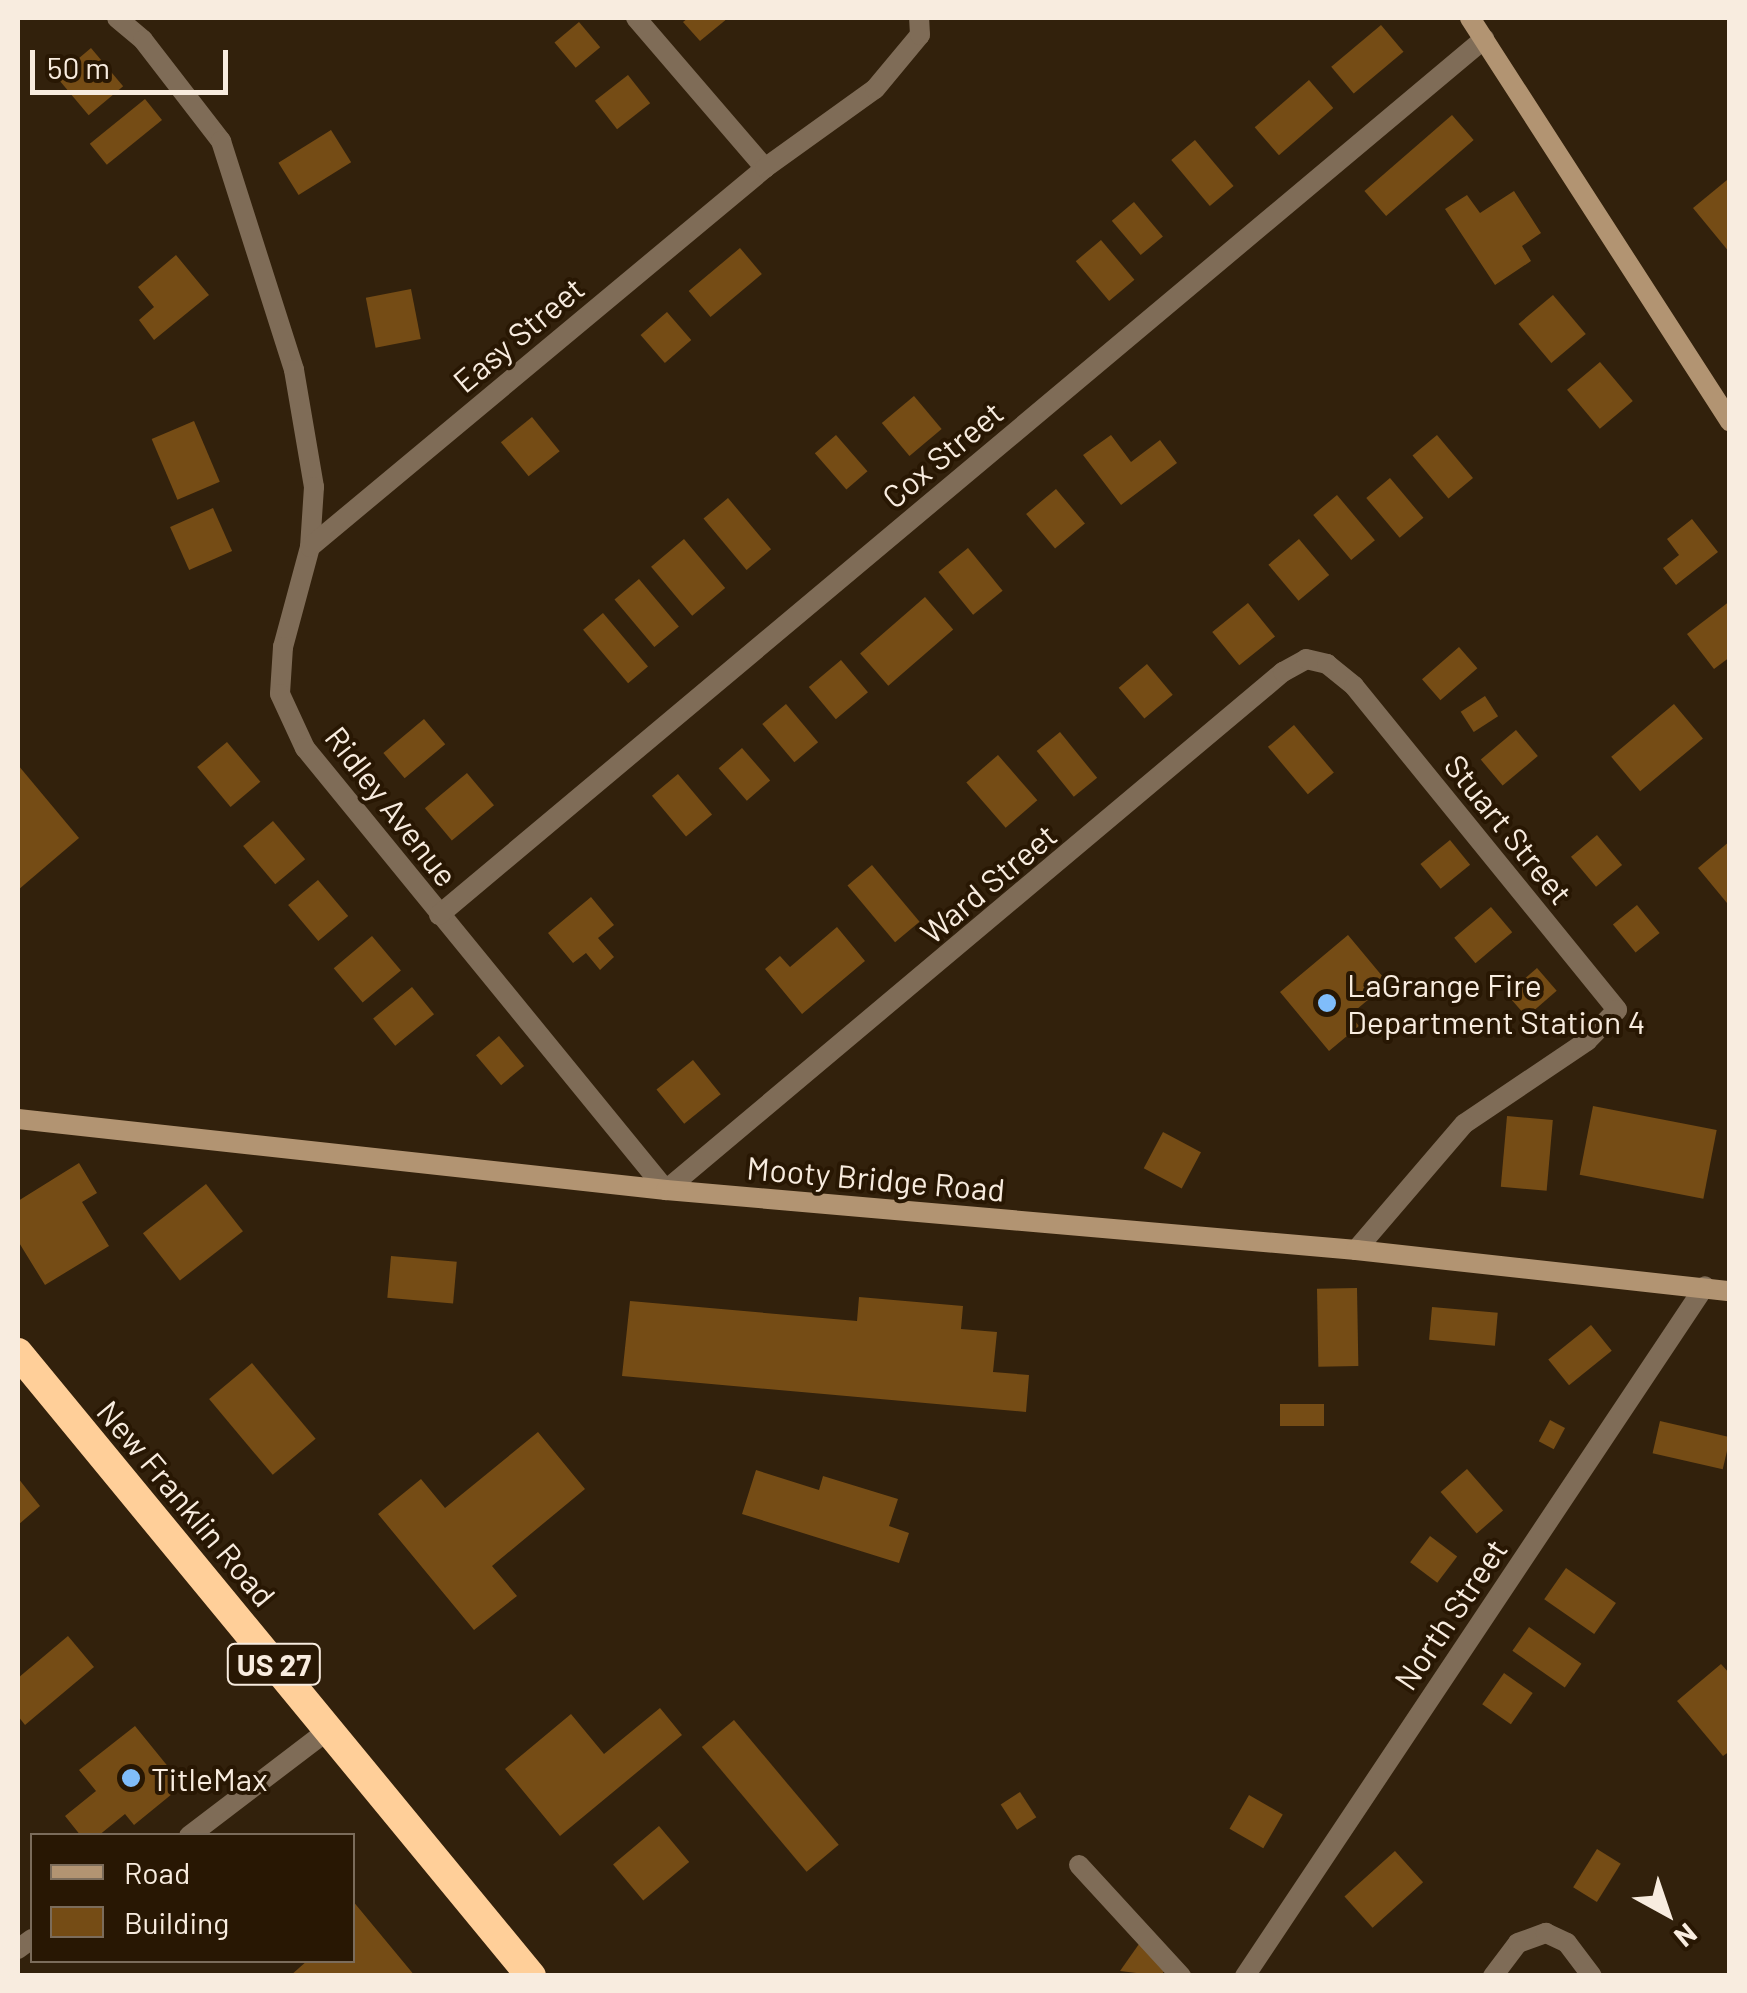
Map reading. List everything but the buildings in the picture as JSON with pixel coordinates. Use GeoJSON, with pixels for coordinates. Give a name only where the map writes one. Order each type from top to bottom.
{"type":"FeatureCollection","features":[{"type":"Feature","properties":{"kind":"highway","name":"New Franklin Road"},"geometry":{"type":"LineString","coordinates":[[18,1354],[531,1976]]}},
{"type":"Feature","properties":{"kind":"street","name":"Ridley Avenue"},"geometry":{"type":"LineString","coordinates":[[117,18],[143,40],[221,141],[294,370],[314,487],[310,546],[283,647],[280,694],[305,748],[666,1190]]}},
{"type":"Feature","properties":{"kind":"street"},"geometry":{"type":"LineString","coordinates":[[636,18],[765,168]]}},
{"type":"Feature","properties":{"kind":"street","name":"Easy Street"},"geometry":{"type":"LineString","coordinates":[[310,546],[765,168],[875,89],[920,35],[919,18]]}},
{"type":"Feature","properties":{"kind":"street"},"geometry":{"type":"LineString","coordinates":[[1470,18],[1730,422]]}},
{"type":"Feature","properties":{"kind":"street","name":"Cox Street"},"geometry":{"type":"LineString","coordinates":[[439,914],[1484,38]]}},
{"type":"Feature","properties":{"kind":"street","name":"Ward Street"},"geometry":{"type":"LineString","coordinates":[[666,1190],[1283,672],[1306,660],[1327,664],[1354,686]]}},
{"type":"Feature","properties":{"kind":"street","name":"Stuart Street"},"geometry":{"type":"LineString","coordinates":[[1354,686],[1617,1010],[1587,1041],[1464,1124],[1356,1250]]}},
{"type":"Feature","properties":{"kind":"street","name":"Mooty Bridge Road"},"geometry":{"type":"LineString","coordinates":[[18,1119],[666,1190],[1356,1250],[1730,1291]]}},
{"type":"Feature","properties":{"kind":"street","name":"North Street"},"geometry":{"type":"LineString","coordinates":[[1245,1976],[1705,1286]]}},
{"type":"Feature","properties":{"kind":"street"},"geometry":{"type":"LineString","coordinates":[[193,1833],[328,1730]]}},
{"type":"Feature","properties":{"kind":"street"},"geometry":{"type":"LineString","coordinates":[[1078,1865],[1181,1976]]}},
{"type":"Feature","properties":{"kind":"street"},"geometry":{"type":"LineString","coordinates":[[1492,1976],[1518,1944],[1546,1934],[1567,1943],[1592,1976]]}},
{"type":"Feature","properties":{"kind":"place","name":"LaGrange Fire Department Station 4"},"geometry":{"type":"Point","coordinates":[1327,1003]}},
{"type":"Feature","properties":{"kind":"place","name":"TitleMax"},"geometry":{"type":"Point","coordinates":[131,1778]}}]}
